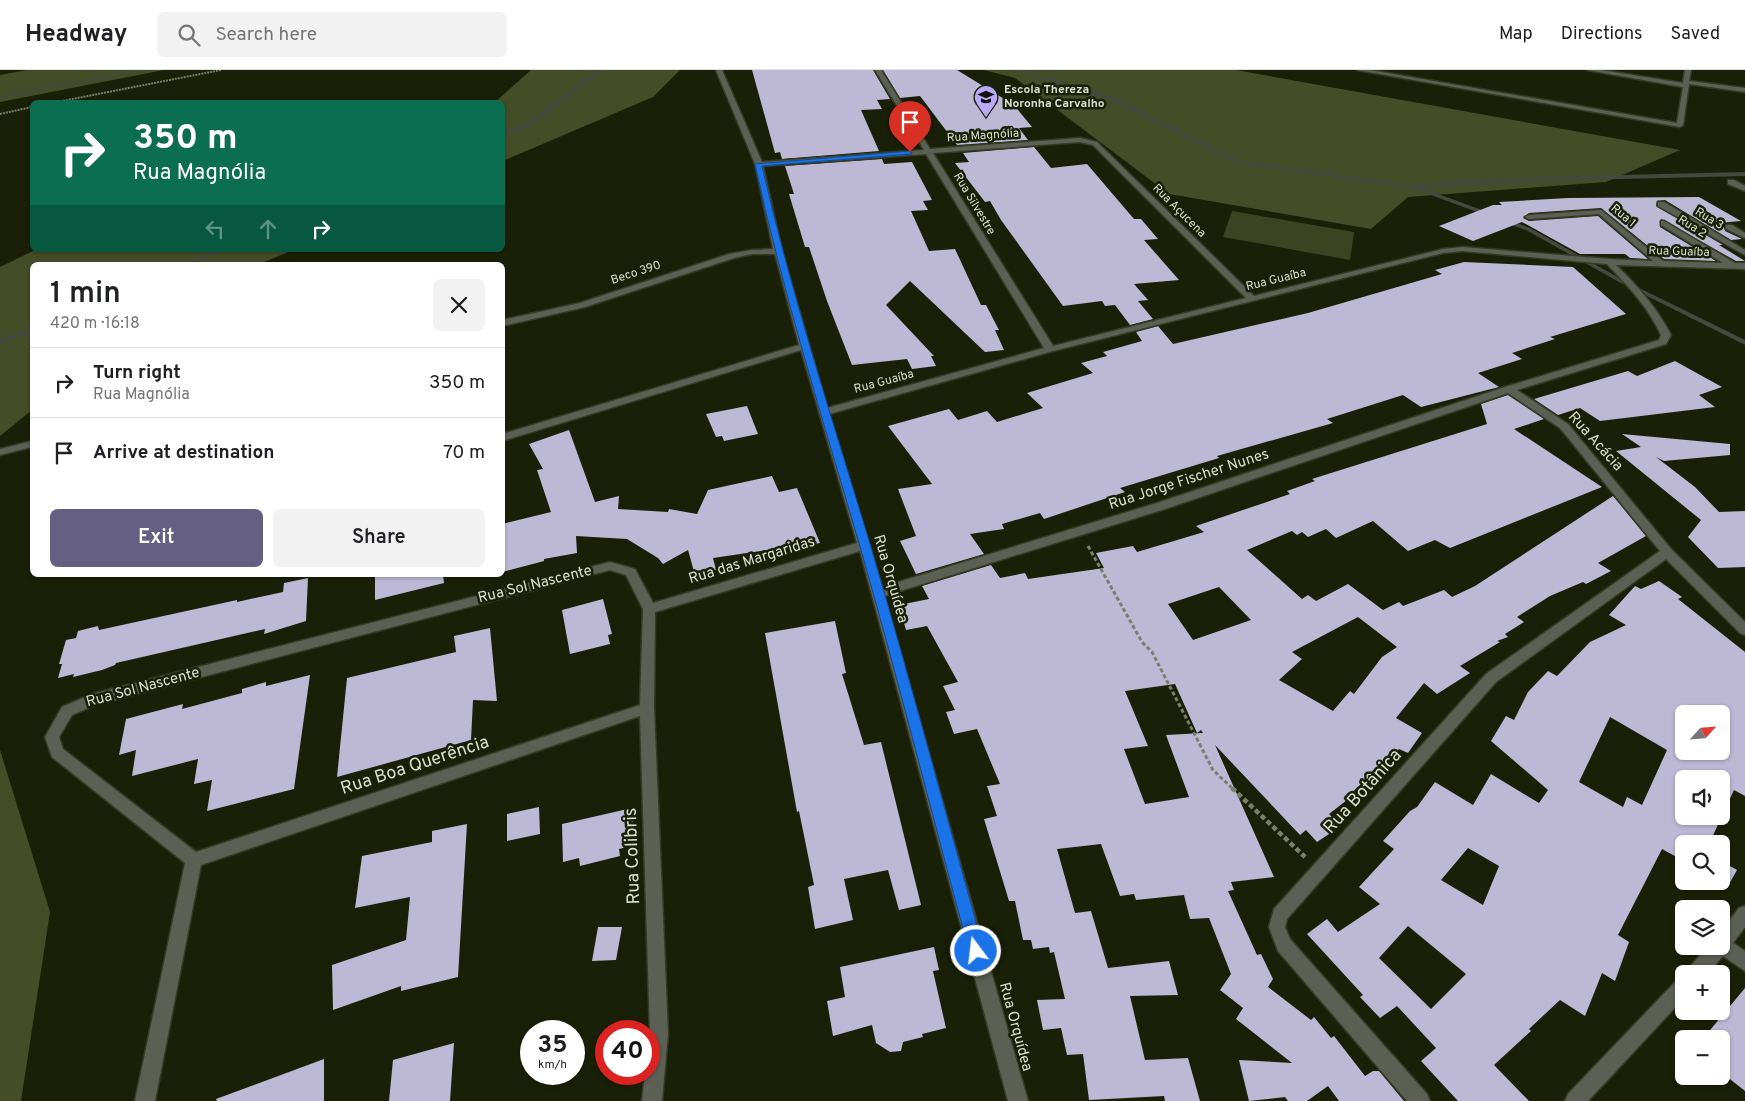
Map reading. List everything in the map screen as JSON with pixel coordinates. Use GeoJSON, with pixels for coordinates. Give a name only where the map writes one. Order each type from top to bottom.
{"type":"FeatureCollection","features":[{"type":"Feature","properties":{"kind":"street","name":"Rua Orquídea"},"geometry":{"type":"LineString","coordinates":[[719,70],[758,164],[778,251],[823,412],[878,593],[1018,1101]]}},
{"type":"Feature","properties":{"kind":"street","name":"Rua Silvestre"},"geometry":{"type":"LineString","coordinates":[[878,70],[1050,350]]}},
{"type":"Feature","properties":{"kind":"street"},"geometry":{"type":"LineString","coordinates":[[1360,70],[1680,124],[1688,70]]}},
{"type":"Feature","properties":{"kind":"street"},"geometry":{"type":"LineString","coordinates":[[1590,70],[1745,90]]}},
{"type":"Feature","properties":{"kind":"street","name":"Rua Magnólia"},"geometry":{"type":"LineString","coordinates":[[758,164],[1080,140],[1090,141]]}},
{"type":"Feature","properties":{"kind":"street","name":"Rua Açucena"},"geometry":{"type":"LineString","coordinates":[[1090,141],[1095,143],[1252,299]]}},
{"type":"Feature","properties":{"kind":"street"},"geometry":{"type":"LineString","coordinates":[[1731,182],[1745,189]]}},
{"type":"Feature","properties":{"kind":"street","name":"Rua 3"},"geometry":{"type":"LineString","coordinates":[[1661,204],[1745,253]]}},
{"type":"Feature","properties":{"kind":"street","name":"Rua 1"},"geometry":{"type":"LineString","coordinates":[[1529,217],[1601,212],[1663,265]]}},
{"type":"Feature","properties":{"kind":"street","name":"Rua 2"},"geometry":{"type":"LineString","coordinates":[[1664,223],[1733,266]]}},
{"type":"Feature","properties":{"kind":"street"},"geometry":{"type":"LineString","coordinates":[[1729,227],[1745,236]]}},
{"type":"Feature","properties":{"kind":"street","name":"Rua Guaíba"},"geometry":{"type":"LineString","coordinates":[[823,412],[1050,350],[1450,251],[1464,250],[1663,265],[1745,266]]}},
{"type":"Feature","properties":{"kind":"street","name":"Beco 390"},"geometry":{"type":"LineString","coordinates":[[505,322],[582,305],[732,256],[752,252],[778,251]]}},
{"type":"Feature","properties":{"kind":"street"},"geometry":{"type":"LineString","coordinates":[[1509,389],[1663,342],[1666,335],[1662,326],[1633,286],[1609,262]]}},
{"type":"Feature","properties":{"kind":"street"},"geometry":{"type":"LineString","coordinates":[[505,437],[805,346]]}},
{"type":"Feature","properties":{"kind":"street","name":"Rua Jorge Fischer Nunes"},"geometry":{"type":"LineString","coordinates":[[878,593],[1161,506],[1509,389]]}},
{"type":"Feature","properties":{"kind":"street","name":"Rua Acácia"},"geometry":{"type":"LineString","coordinates":[[1509,389],[1564,426],[1667,552],[1745,630]]}},
{"type":"Feature","properties":{"kind":"street"},"geometry":{"type":"LineString","coordinates":[[0,452],[30,444]]}},
{"type":"Feature","properties":{"kind":"street","name":"Rua das Margaridas"},"geometry":{"type":"LineString","coordinates":[[649,609],[864,545]]}},
{"type":"Feature","properties":{"kind":"street","name":"Rua Botânica"},"geometry":{"type":"LineString","coordinates":[[1420,1101],[1284,945],[1277,927],[1280,915],[1491,678],[1667,552]]}},
{"type":"Feature","properties":{"kind":"street","name":"Rua Sol Nascente"},"geometry":{"type":"LineString","coordinates":[[194,860],[57,753],[52,737],[68,711],[92,700],[610,566],[631,572],[649,609]]}},
{"type":"Feature","properties":{"kind":"street","name":"Rua Colibris"},"geometry":{"type":"LineString","coordinates":[[649,609],[648,708],[659,1034],[652,1101]]}},
{"type":"Feature","properties":{"kind":"street","name":"Rua Boa Querência"},"geometry":{"type":"LineString","coordinates":[[194,860],[648,708]]}},
{"type":"Feature","properties":{"kind":"street"},"geometry":{"type":"LineString","coordinates":[[145,1101],[194,860]]}},
{"type":"Feature","properties":{"kind":"street"},"geometry":{"type":"LineString","coordinates":[[1730,934],[1745,914]]}},
{"type":"Feature","properties":{"kind":"street"},"geometry":{"type":"LineString","coordinates":[[1730,952],[1745,962]]}},
{"type":"Feature","properties":{"kind":"street"},"geometry":{"type":"LineString","coordinates":[[1703,965],[1713,955]]}},
{"type":"Feature","properties":{"kind":"street"},"geometry":{"type":"LineString","coordinates":[[1575,1101],[1675,995]]}},
{"type":"Feature","properties":{"kind":"path"},"geometry":{"type":"LineString","coordinates":[[67,100],[220,70]]}},
{"type":"Feature","properties":{"kind":"path"},"geometry":{"type":"LineString","coordinates":[[0,114],[30,107]]}},
{"type":"Feature","properties":{"kind":"path"},"geometry":{"type":"LineString","coordinates":[[1079,531],[1142,642],[1152,652],[1213,770],[1320,871]]}},
{"type":"Feature","properties":{"kind":"green space"},"geometry":{"type":"Polygon","coordinates":[[[27,70],[164,70],[0,102],[0,75],[27,70]]]}},
{"type":"Feature","properties":{"kind":"green space"},"geometry":{"type":"Polygon","coordinates":[[[531,70],[680,70],[653,97],[505,160],[505,100],[497,100],[531,70]]]}},
{"type":"Feature","properties":{"kind":"green space"},"geometry":{"type":"Polygon","coordinates":[[[984,70],[1236,70],[1680,150],[1606,182],[1408,197],[1371,229],[1169,194],[1015,78],[984,70]]]}},
{"type":"Feature","properties":{"kind":"green space"},"geometry":{"type":"Polygon","coordinates":[[[1232,211],[1354,232],[1350,260],[1223,237],[1232,211]]]}},
{"type":"Feature","properties":{"kind":"green space"},"geometry":{"type":"Polygon","coordinates":[[[31,252],[288,252],[264,262],[30,262],[30,412],[0,436],[0,267],[31,252]]]}},
{"type":"Feature","properties":{"kind":"green space"},"geometry":{"type":"Polygon","coordinates":[[[0,750],[50,912],[21,1101],[0,1101],[0,750]]]}},
{"type":"Feature","properties":{"kind":"building"},"geometry":{"type":"Polygon","coordinates":[[[752,70],[873,70],[890,99],[877,100],[882,109],[861,110],[879,151],[782,159],[780,152],[775,153],[752,70]]]}},
{"type":"Feature","properties":{"kind":"building"},"geometry":{"type":"Polygon","coordinates":[[[883,70],[957,70],[1014,105],[1032,127],[1019,128],[1028,140],[957,145],[920,96],[900,98],[883,70]]]}},
{"type":"Feature","properties":{"kind":"building"},"geometry":{"type":"Polygon","coordinates":[[[1034,147],[1051,168],[1087,164],[1134,219],[1141,219],[1158,239],[1144,240],[1179,280],[1134,284],[1148,300],[1138,301],[1153,319],[1130,325],[1115,305],[1105,306],[1102,301],[1063,306],[1001,220],[990,201],[985,202],[955,163],[969,162],[963,153],[1034,147]]]}},
{"type":"Feature","properties":{"kind":"building"},"geometry":{"type":"Polygon","coordinates":[[[882,159],[884,164],[912,162],[932,200],[923,201],[928,210],[911,211],[929,251],[955,249],[981,305],[986,305],[999,330],[995,330],[1004,350],[985,352],[910,281],[886,305],[934,356],[931,356],[936,366],[912,369],[907,359],[852,365],[827,301],[809,247],[805,247],[789,194],[794,194],[785,166],[882,159]]]}},
{"type":"Feature","properties":{"kind":"building"},"geometry":{"type":"Polygon","coordinates":[[[1699,197],[1741,221],[1718,223],[1724,227],[1725,231],[1742,239],[1731,240],[1665,200],[1657,201],[1656,206],[1723,245],[1719,245],[1745,261],[1736,261],[1661,219],[1660,227],[1716,261],[1664,259],[1601,208],[1529,213],[1523,218],[1529,221],[1598,216],[1648,259],[1630,258],[1625,254],[1580,254],[1522,222],[1473,241],[1439,226],[1493,205],[1502,205],[1499,202],[1568,198],[1699,197]]]}},
{"type":"Feature","properties":{"kind":"building"},"geometry":{"type":"Polygon","coordinates":[[[1464,262],[1573,267],[1626,314],[1550,337],[1555,339],[1512,353],[1522,359],[1478,373],[1499,387],[1421,407],[1403,395],[1327,419],[1333,423],[1217,456],[1219,458],[1120,488],[1125,492],[1044,519],[1040,513],[1002,524],[1004,529],[970,534],[984,554],[916,574],[900,541],[916,536],[898,489],[932,484],[888,426],[949,409],[958,420],[987,411],[997,422],[1043,408],[1027,393],[1093,373],[1081,363],[1107,356],[1103,352],[1142,341],[1136,332],[1158,326],[1173,344],[1308,313],[1442,274],[1435,270],[1464,262]]]}},
{"type":"Feature","properties":{"kind":"building"},"geometry":{"type":"Polygon","coordinates":[[[1675,361],[1722,387],[1699,395],[1715,407],[1600,421],[1580,408],[1558,415],[1534,399],[1628,371],[1637,376],[1675,361]]]}},
{"type":"Feature","properties":{"kind":"building"},"geometry":{"type":"Polygon","coordinates":[[[1508,395],[1544,419],[1514,429],[1602,487],[1450,548],[1435,540],[1408,551],[1373,521],[1336,538],[1326,529],[1308,537],[1302,532],[1297,535],[1292,531],[1247,550],[1302,599],[1308,595],[1316,601],[1348,584],[1383,610],[1399,602],[1403,606],[1444,590],[1452,597],[1475,586],[1613,496],[1646,536],[1598,563],[1611,571],[1586,584],[1583,582],[1550,596],[1517,617],[1524,622],[1505,634],[1508,637],[1497,641],[1500,642],[1460,666],[1470,673],[1437,694],[1424,683],[1396,718],[1422,733],[1408,753],[1399,749],[1346,798],[1347,800],[1329,814],[1341,826],[1317,842],[1306,830],[1300,835],[1215,745],[1274,877],[1231,882],[1234,890],[1228,891],[1257,955],[1261,954],[1273,979],[1268,987],[1311,1020],[1314,1017],[1331,1038],[1334,1036],[1365,1076],[1373,1071],[1379,1071],[1404,1101],[1339,1101],[1328,1086],[1307,1101],[1288,1101],[1285,1097],[1249,1101],[1239,1060],[1292,1063],[1236,1019],[1243,1008],[1220,990],[1231,974],[1209,918],[1190,919],[1184,895],[1136,900],[1134,894],[1120,896],[1101,844],[1057,849],[1075,913],[1091,911],[1108,968],[1169,961],[1178,995],[1130,996],[1145,1060],[1188,1058],[1200,1101],[1165,1101],[1164,1096],[1089,1100],[1083,1054],[1067,1055],[1061,1028],[1043,1030],[1037,1000],[1065,999],[1054,952],[1050,953],[1049,947],[1033,949],[1031,940],[1023,940],[1015,901],[1009,901],[984,819],[997,816],[987,786],[1000,784],[977,729],[954,734],[946,712],[955,710],[943,686],[958,682],[927,626],[906,630],[899,605],[929,599],[922,586],[991,565],[1000,578],[1025,573],[1028,579],[1104,568],[1096,553],[1133,546],[1137,552],[1204,532],[1196,526],[1290,494],[1287,491],[1315,481],[1312,479],[1487,424],[1481,404],[1508,395]],[[1219,587],[1168,604],[1193,640],[1251,620],[1219,587]],[[1358,617],[1292,652],[1302,659],[1279,680],[1333,711],[1350,691],[1354,694],[1382,657],[1397,647],[1358,617]],[[1175,684],[1125,691],[1148,746],[1124,749],[1145,804],[1189,797],[1166,735],[1203,733],[1201,730],[1197,733],[1175,684]]]}},
{"type":"Feature","properties":{"kind":"building"},"geometry":{"type":"Polygon","coordinates":[[[747,406],[758,434],[724,441],[722,436],[716,437],[706,414],[747,406]]]}},
{"type":"Feature","properties":{"kind":"building"},"geometry":{"type":"Polygon","coordinates":[[[569,430],[595,502],[619,496],[618,509],[668,512],[669,509],[697,514],[708,490],[772,476],[779,492],[797,488],[820,543],[768,555],[767,550],[713,558],[716,570],[695,575],[688,550],[663,564],[658,558],[627,539],[576,536],[577,553],[544,559],[544,561],[505,571],[505,523],[551,512],[537,470],[543,469],[529,444],[569,430]]]}},
{"type":"Feature","properties":{"kind":"building"},"geometry":{"type":"Polygon","coordinates":[[[1622,434],[1730,444],[1730,455],[1664,461],[1656,457],[1695,487],[1719,512],[1745,511],[1745,567],[1718,568],[1688,537],[1701,520],[1616,451],[1641,447],[1622,434]]]}},
{"type":"Feature","properties":{"kind":"building"},"geometry":{"type":"Polygon","coordinates":[[[375,577],[443,577],[444,583],[375,600],[375,577]]]}},
{"type":"Feature","properties":{"kind":"building"},"geometry":{"type":"Polygon","coordinates":[[[308,578],[306,621],[264,634],[265,629],[116,663],[102,670],[73,677],[74,674],[58,678],[62,664],[59,664],[66,640],[76,638],[78,631],[98,626],[99,630],[283,592],[284,583],[308,578]]]}},
{"type":"Feature","properties":{"kind":"building"},"geometry":{"type":"Polygon","coordinates":[[[1659,581],[1682,597],[1678,599],[1745,652],[1745,796],[1734,790],[1730,799],[1730,770],[1675,770],[1675,825],[1718,825],[1713,835],[1675,835],[1675,856],[1662,849],[1618,935],[1629,942],[1615,981],[1602,973],[1585,1016],[1560,1000],[1529,1029],[1531,1031],[1494,1065],[1529,1101],[1458,1101],[1421,1061],[1436,1048],[1397,1006],[1380,1018],[1360,997],[1363,995],[1307,934],[1327,919],[1338,932],[1380,904],[1359,887],[1394,849],[1383,841],[1410,811],[1417,807],[1435,782],[1473,805],[1491,774],[1539,803],[1548,790],[1491,741],[1506,716],[1514,720],[1528,692],[1548,671],[1557,676],[1590,642],[1626,625],[1609,615],[1635,586],[1641,589],[1659,581]],[[1610,717],[1579,782],[1623,807],[1627,797],[1642,805],[1667,750],[1610,717]],[[1468,848],[1441,880],[1483,905],[1499,866],[1468,848]],[[1408,926],[1379,958],[1431,1009],[1466,974],[1408,926]]]}},
{"type":"Feature","properties":{"kind":"building"},"geometry":{"type":"Polygon","coordinates":[[[603,599],[612,634],[608,635],[610,644],[570,654],[562,610],[603,599]]]}},
{"type":"Feature","properties":{"kind":"building"},"geometry":{"type":"Polygon","coordinates":[[[835,621],[846,673],[842,674],[864,745],[881,742],[921,905],[899,910],[888,870],[844,879],[853,920],[815,929],[808,887],[814,885],[799,811],[797,812],[765,633],[835,621]]]}},
{"type":"Feature","properties":{"kind":"building"},"geometry":{"type":"Polygon","coordinates":[[[490,628],[497,701],[473,700],[471,740],[337,777],[347,678],[456,652],[454,636],[490,628]]]}},
{"type":"Feature","properties":{"kind":"building"},"geometry":{"type":"Polygon","coordinates":[[[310,675],[294,789],[207,811],[212,780],[194,784],[198,759],[132,776],[136,750],[119,755],[126,719],[183,704],[182,709],[242,693],[242,689],[266,682],[266,686],[310,675]]]}},
{"type":"Feature","properties":{"kind":"building"},"geometry":{"type":"Polygon","coordinates":[[[539,807],[540,834],[507,841],[507,814],[539,807]]]}},
{"type":"Feature","properties":{"kind":"building"},"geometry":{"type":"Polygon","coordinates":[[[632,808],[635,845],[619,849],[620,856],[580,866],[579,858],[563,862],[562,824],[632,808]]]}},
{"type":"Feature","properties":{"kind":"building"},"geometry":{"type":"Polygon","coordinates":[[[467,824],[458,977],[401,991],[401,986],[333,1010],[332,965],[406,940],[410,897],[355,908],[362,856],[432,842],[432,831],[467,824]]]}},
{"type":"Feature","properties":{"kind":"building"},"geometry":{"type":"Polygon","coordinates":[[[1730,866],[1737,870],[1730,882],[1730,866]]]}},
{"type":"Feature","properties":{"kind":"building"},"geometry":{"type":"Polygon","coordinates":[[[598,927],[622,927],[616,960],[592,961],[598,927]]]}},
{"type":"Feature","properties":{"kind":"building"},"geometry":{"type":"Polygon","coordinates":[[[934,947],[939,970],[933,971],[946,1028],[922,1034],[923,1037],[903,1042],[901,1051],[890,1052],[876,1043],[872,1025],[833,1036],[827,1001],[845,997],[840,967],[934,947]]]}},
{"type":"Feature","properties":{"kind":"building"},"geometry":{"type":"Polygon","coordinates":[[[1745,988],[1745,1091],[1730,1079],[1730,1030],[1710,1030],[1718,1020],[1730,1020],[1730,1006],[1745,988]]]}},
{"type":"Feature","properties":{"kind":"building"},"geometry":{"type":"Polygon","coordinates":[[[454,1043],[450,1101],[389,1101],[393,1060],[454,1043]]]}},
{"type":"Feature","properties":{"kind":"building"},"geometry":{"type":"Polygon","coordinates":[[[324,1059],[324,1101],[217,1101],[216,1099],[324,1059]]]}},
{"type":"Feature","properties":{"kind":"waterway"},"geometry":{"type":"LineString","coordinates":[[0,97],[145,70]]}},
{"type":"Feature","properties":{"kind":"waterway"},"geometry":{"type":"LineString","coordinates":[[505,134],[529,124],[601,70]]}},
{"type":"Feature","properties":{"kind":"waterway"},"geometry":{"type":"LineString","coordinates":[[1017,70],[1111,98],[1239,162],[1413,187],[1488,214]]}},
{"type":"Feature","properties":{"kind":"waterway"},"geometry":{"type":"LineString","coordinates":[[1418,186],[1538,179],[1745,174]]}},
{"type":"Feature","properties":{"kind":"waterway"},"geometry":{"type":"LineString","coordinates":[[1505,221],[1528,229],[1621,281],[1745,343]]}},
{"type":"Feature","properties":{"kind":"waterway"},"geometry":{"type":"LineString","coordinates":[[193,262],[217,252]]}},
{"type":"Feature","properties":{"kind":"waterway"},"geometry":{"type":"LineString","coordinates":[[0,342],[30,330]]}},
{"type":"Feature","properties":{"kind":"place","name":"Escola Thereza Noronha Carvalho"},"geometry":{"type":"Point","coordinates":[986,118]}},
{"type":"Feature","properties":{"kind":"route"},"geometry":{"type":"LineString","coordinates":[[910,152],[758,164],[778,251],[823,412],[864,545],[976,951]]}}]}
